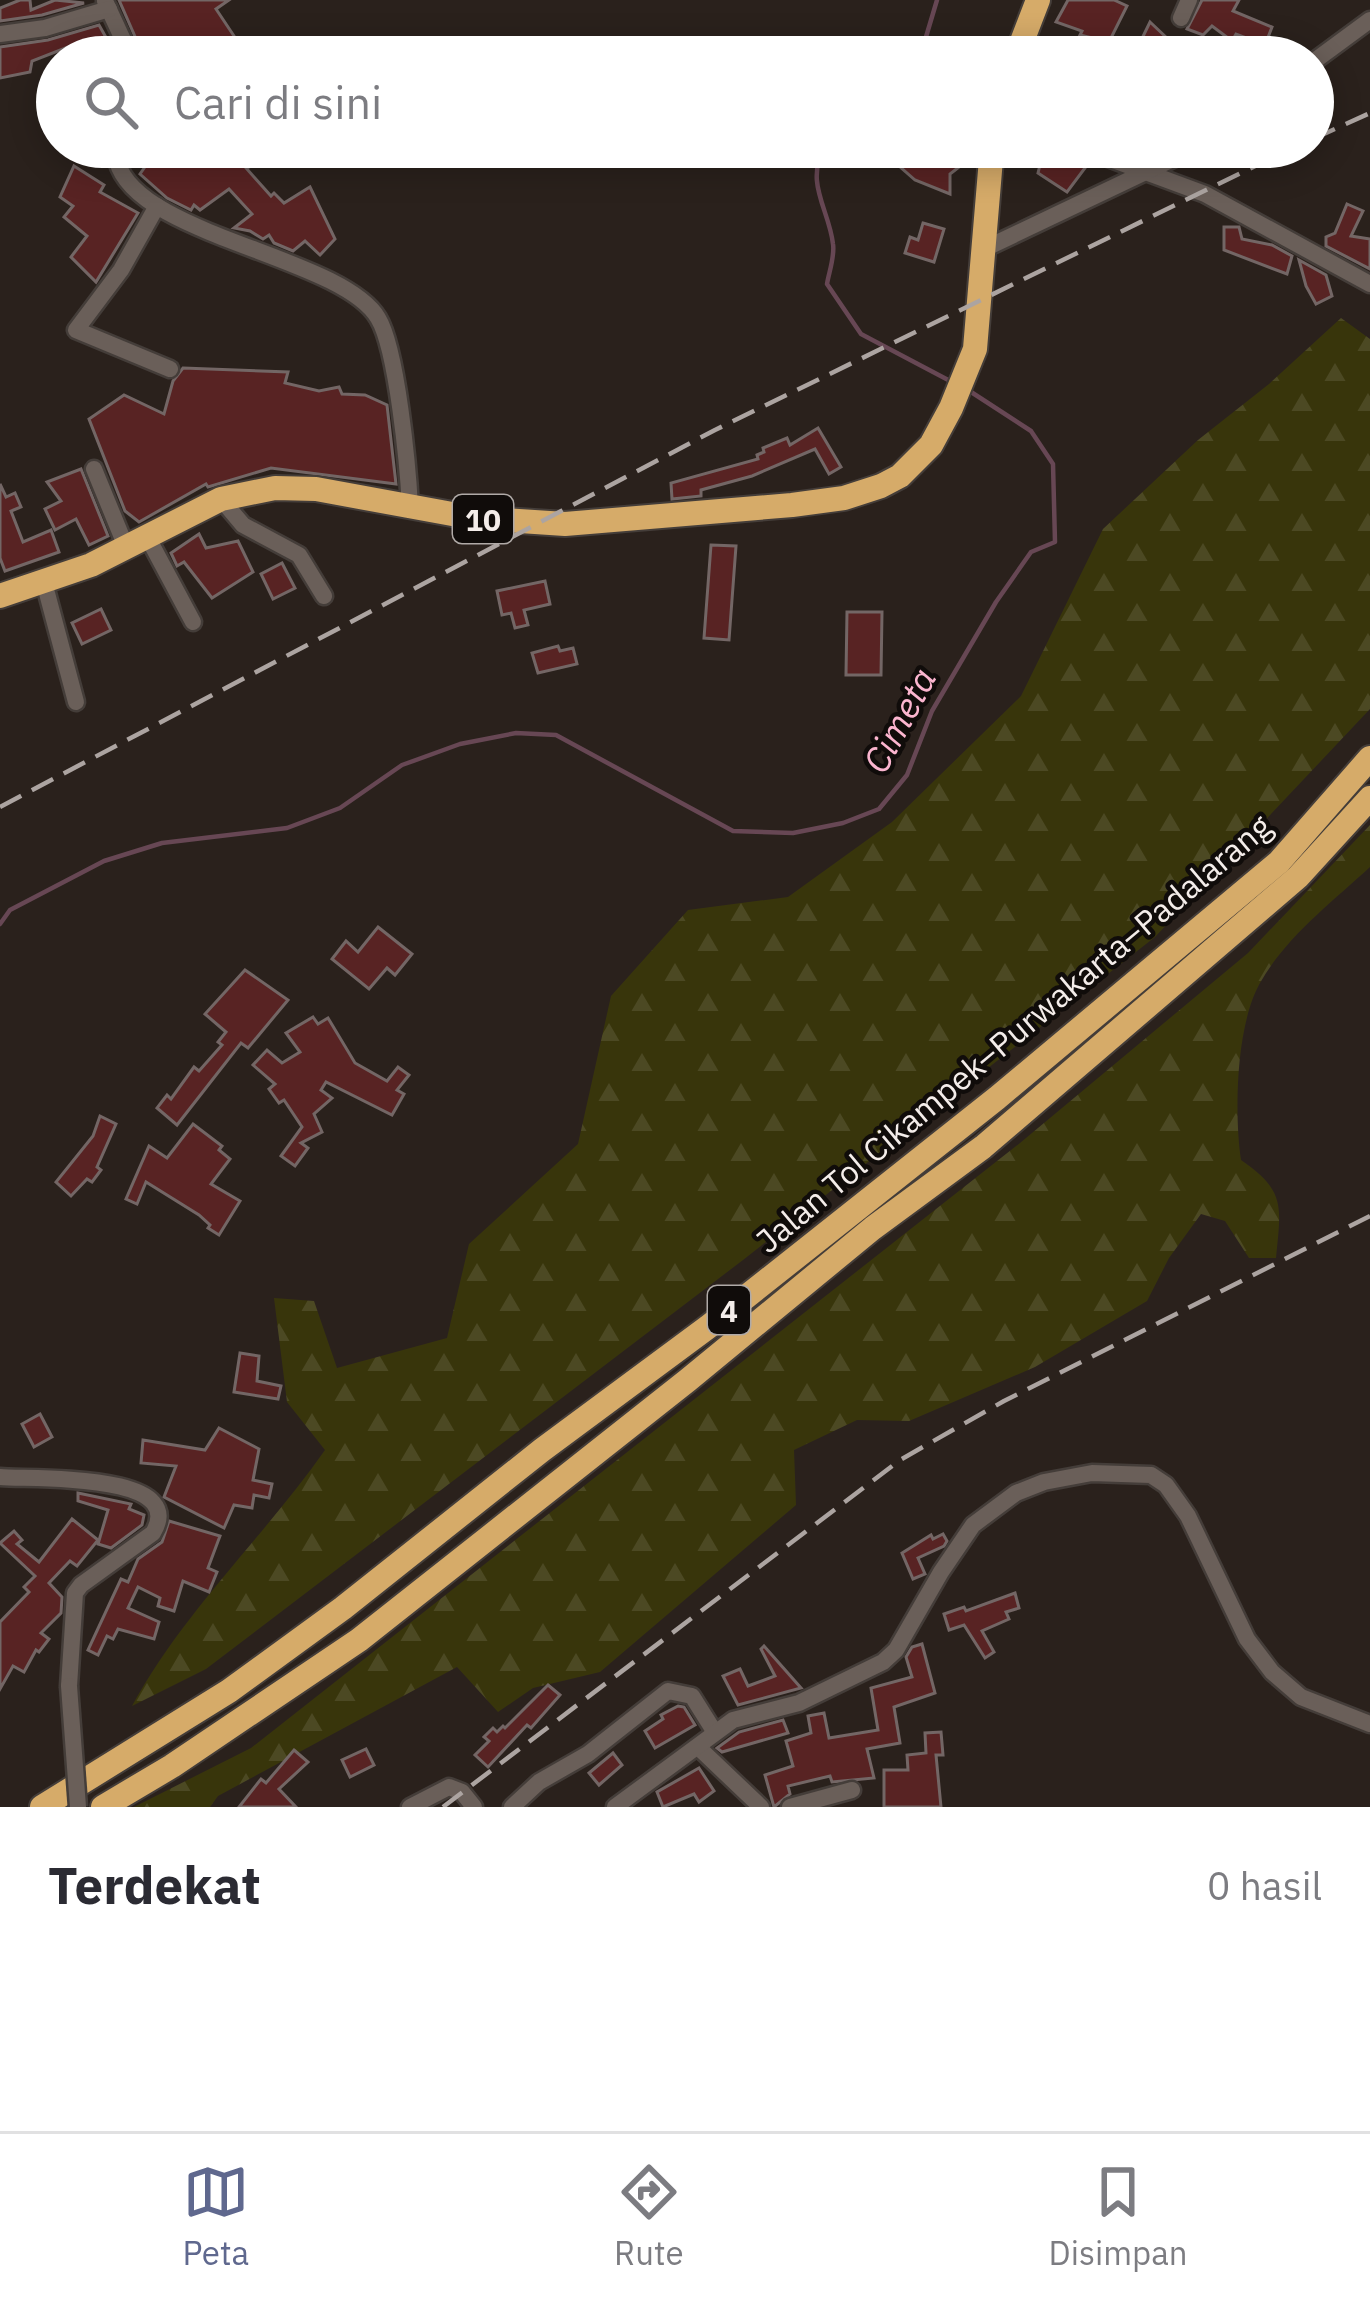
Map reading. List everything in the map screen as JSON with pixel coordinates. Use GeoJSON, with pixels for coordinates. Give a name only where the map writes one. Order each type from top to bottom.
{"type":"FeatureCollection","features":[{"type":"Feature","properties":{"kind":"highway"},"geometry":{"type":"LineString","coordinates":[[1024,36],[1038,0]]}},
{"type":"Feature","properties":{"kind":"highway","name":"10"},"geometry":{"type":"LineString","coordinates":[[0,596],[136,542],[221,499],[275,488],[474,518],[565,524],[844,498],[900,476],[931,445],[975,349],[990,168]]}},
{"type":"Feature","properties":{"kind":"highway","name":"Jalan Tol Cikampek–Purwakarta–Padalarang"},"geometry":{"type":"LineString","coordinates":[[43,1807],[248,1677],[709,1327],[998,1098],[1279,862],[1370,758]]}},
{"type":"Feature","properties":{"kind":"highway","name":"Jalan Tol Cikampek–Purwakarta–Padalarang"},"geometry":{"type":"LineString","coordinates":[[103,1807],[191,1754],[359,1640],[873,1228],[983,1147],[1298,877],[1370,798]]}},
{"type":"Feature","properties":{"kind":"street"},"geometry":{"type":"LineString","coordinates":[[1181,18],[1189,0]]}},
{"type":"Feature","properties":{"kind":"street"},"geometry":{"type":"LineString","coordinates":[[0,34],[45,28],[107,5],[121,36]]}},
{"type":"Feature","properties":{"kind":"street"},"geometry":{"type":"LineString","coordinates":[[1334,47],[1370,20]]}},
{"type":"Feature","properties":{"kind":"street"},"geometry":{"type":"LineString","coordinates":[[119,168],[157,206],[317,277],[374,311],[388,338],[410,507]]}},
{"type":"Feature","properties":{"kind":"street"},"geometry":{"type":"LineString","coordinates":[[1138,168],[1220,202],[1370,284]]}},
{"type":"Feature","properties":{"kind":"street"},"geometry":{"type":"LineString","coordinates":[[984,249],[1153,168]]}},
{"type":"Feature","properties":{"kind":"street"},"geometry":{"type":"LineString","coordinates":[[157,206],[121,270],[76,330],[170,369]]}},
{"type":"Feature","properties":{"kind":"street"},"geometry":{"type":"LineString","coordinates":[[94,469],[136,542],[193,622]]}},
{"type":"Feature","properties":{"kind":"street"},"geometry":{"type":"LineString","coordinates":[[221,499],[243,525],[299,555],[324,596]]}},
{"type":"Feature","properties":{"kind":"street"},"geometry":{"type":"LineString","coordinates":[[44,582],[76,702]]}},
{"type":"Feature","properties":{"kind":"street"},"geometry":{"type":"LineString","coordinates":[[615,1807],[733,1720],[812,1697],[890,1658],[974,1525],[1016,1493],[1092,1473],[1151,1475],[1178,1498],[1247,1639],[1273,1672],[1301,1697],[1370,1724]]}},
{"type":"Feature","properties":{"kind":"street"},"geometry":{"type":"LineString","coordinates":[[0,1477],[103,1483],[140,1491],[157,1510],[158,1527],[153,1533],[75,1594],[69,1686],[78,1807]]}},
{"type":"Feature","properties":{"kind":"street"},"geometry":{"type":"LineString","coordinates":[[512,1807],[538,1782],[588,1754],[668,1690],[692,1696],[714,1731]]}},
{"type":"Feature","properties":{"kind":"street"},"geometry":{"type":"LineString","coordinates":[[698,1747],[760,1807]]}},
{"type":"Feature","properties":{"kind":"street"},"geometry":{"type":"LineString","coordinates":[[410,1807],[449,1787],[462,1792],[474,1807]]}},
{"type":"Feature","properties":{"kind":"street"},"geometry":{"type":"LineString","coordinates":[[790,1807],[852,1790]]}},
{"type":"Feature","properties":{"kind":"green space"},"geometry":{"type":"Polygon","coordinates":[[[1341,318],[1370,339],[1370,709],[1155,937],[743,1260],[206,1669],[132,1706],[199,1607],[325,1450],[287,1402],[274,1298],[314,1301],[337,1368],[447,1338],[469,1244],[578,1144],[611,996],[688,910],[788,897],[892,822],[1021,696],[1103,529],[1341,318]]]}},
{"type":"Feature","properties":{"kind":"green space"},"geometry":{"type":"Polygon","coordinates":[[[1370,825],[1370,867],[1283,951],[1260,983],[1246,1022],[1238,1094],[1241,1160],[1266,1181],[1277,1201],[1276,1258],[1249,1258],[1225,1221],[1201,1214],[1169,1258],[1147,1301],[1035,1367],[909,1421],[857,1420],[794,1450],[796,1505],[600,1672],[533,1688],[498,1712],[457,1667],[218,1796],[210,1807],[134,1807],[251,1748],[1020,1143],[1248,953],[1370,825]]]}},
{"type":"Feature","properties":{"kind":"building"},"geometry":{"type":"Polygon","coordinates":[[[30,0],[31,10],[55,0],[84,3],[0,21],[0,8],[30,0]]]}},
{"type":"Feature","properties":{"kind":"building"},"geometry":{"type":"Polygon","coordinates":[[[119,0],[229,0],[216,9],[234,36],[135,36],[119,0]]]}},
{"type":"Feature","properties":{"kind":"building"},"geometry":{"type":"Polygon","coordinates":[[[1068,0],[1114,0],[1127,6],[1112,36],[1080,35],[1082,31],[1056,22],[1068,0]]]}},
{"type":"Feature","properties":{"kind":"building"},"geometry":{"type":"Polygon","coordinates":[[[1202,0],[1239,0],[1233,11],[1272,27],[1268,36],[1225,36],[1212,26],[1203,35],[1187,29],[1202,0]]]}},
{"type":"Feature","properties":{"kind":"building"},"geometry":{"type":"Polygon","coordinates":[[[1150,22],[1165,36],[1143,36],[1150,22]]]}},
{"type":"Feature","properties":{"kind":"building"},"geometry":{"type":"Polygon","coordinates":[[[99,25],[105,36],[62,36],[99,25]]]}},
{"type":"Feature","properties":{"kind":"building"},"geometry":{"type":"Polygon","coordinates":[[[36,42],[30,72],[0,78],[0,47],[36,42]]]}},
{"type":"Feature","properties":{"kind":"building"},"geometry":{"type":"Polygon","coordinates":[[[77,168],[104,185],[100,192],[138,213],[96,282],[71,257],[87,236],[64,217],[73,206],[60,197],[77,168]]]}},
{"type":"Feature","properties":{"kind":"building"},"geometry":{"type":"Polygon","coordinates":[[[144,168],[246,168],[271,196],[274,193],[284,203],[310,187],[335,239],[320,255],[305,241],[293,251],[274,243],[269,235],[263,239],[234,228],[252,214],[229,189],[200,210],[194,205],[191,210],[167,198],[140,174],[144,168]]]}},
{"type":"Feature","properties":{"kind":"building"},"geometry":{"type":"Polygon","coordinates":[[[901,168],[958,168],[950,174],[950,194],[915,180],[901,168]]]}},
{"type":"Feature","properties":{"kind":"building"},"geometry":{"type":"Polygon","coordinates":[[[1039,168],[1085,168],[1067,192],[1038,173],[1039,168]]]}},
{"type":"Feature","properties":{"kind":"building"},"geometry":{"type":"Polygon","coordinates":[[[1347,204],[1363,211],[1351,236],[1370,239],[1370,269],[1326,246],[1326,237],[1335,233],[1347,204]]]}},
{"type":"Feature","properties":{"kind":"building"},"geometry":{"type":"Polygon","coordinates":[[[923,223],[944,229],[934,262],[905,253],[910,237],[918,240],[923,223]]]}},
{"type":"Feature","properties":{"kind":"building"},"geometry":{"type":"Polygon","coordinates":[[[1224,227],[1239,227],[1242,239],[1272,245],[1292,256],[1287,274],[1224,250],[1224,227]]]}},
{"type":"Feature","properties":{"kind":"building"},"geometry":{"type":"Polygon","coordinates":[[[1299,260],[1326,275],[1332,296],[1316,304],[1299,260]]]}},
{"type":"Feature","properties":{"kind":"building"},"geometry":{"type":"Polygon","coordinates":[[[183,368],[288,372],[285,383],[319,391],[339,387],[342,394],[365,395],[387,405],[396,484],[271,468],[206,484],[139,522],[125,511],[89,419],[124,395],[164,414],[173,381],[183,368]]]}},
{"type":"Feature","properties":{"kind":"building"},"geometry":{"type":"Polygon","coordinates":[[[818,428],[841,467],[829,474],[815,449],[752,476],[701,490],[701,496],[672,499],[671,483],[758,459],[763,448],[787,438],[790,445],[818,428]]]}},
{"type":"Feature","properties":{"kind":"building"},"geometry":{"type":"Polygon","coordinates":[[[81,469],[108,536],[89,545],[76,519],[55,530],[45,509],[61,501],[47,482],[81,469]]]}},
{"type":"Feature","properties":{"kind":"building"},"geometry":{"type":"Polygon","coordinates":[[[0,484],[6,497],[15,493],[21,507],[11,511],[23,542],[51,530],[59,552],[5,571],[0,558],[0,484]]]}},
{"type":"Feature","properties":{"kind":"building"},"geometry":{"type":"Polygon","coordinates":[[[199,534],[206,548],[238,541],[253,572],[212,598],[184,562],[177,566],[171,553],[199,534]]]}},
{"type":"Feature","properties":{"kind":"building"},"geometry":{"type":"Polygon","coordinates":[[[711,545],[736,546],[729,640],[704,638],[711,545]]]}},
{"type":"Feature","properties":{"kind":"building"},"geometry":{"type":"Polygon","coordinates":[[[282,563],[295,588],[273,599],[261,574],[282,563]]]}},
{"type":"Feature","properties":{"kind":"building"},"geometry":{"type":"Polygon","coordinates":[[[545,581],[550,604],[524,610],[528,625],[515,628],[511,613],[502,615],[497,591],[545,581]]]}},
{"type":"Feature","properties":{"kind":"building"},"geometry":{"type":"Polygon","coordinates":[[[101,609],[111,630],[82,644],[72,623],[101,609]]]}},
{"type":"Feature","properties":{"kind":"building"},"geometry":{"type":"Polygon","coordinates":[[[847,612],[882,612],[881,675],[846,675],[847,612]]]}},
{"type":"Feature","properties":{"kind":"building"},"geometry":{"type":"Polygon","coordinates":[[[558,646],[560,651],[573,648],[577,664],[538,673],[532,653],[558,646]]]}},
{"type":"Feature","properties":{"kind":"building"},"geometry":{"type":"Polygon","coordinates":[[[378,927],[412,954],[395,975],[387,968],[369,989],[332,959],[346,941],[358,952],[378,927]]]}},
{"type":"Feature","properties":{"kind":"building"},"geometry":{"type":"Polygon","coordinates":[[[245,970],[288,1000],[248,1048],[241,1043],[177,1125],[157,1108],[167,1095],[171,1099],[194,1067],[199,1071],[222,1045],[218,1042],[226,1032],[205,1014],[245,970]]]}},
{"type":"Feature","properties":{"kind":"building"},"geometry":{"type":"Polygon","coordinates":[[[313,1017],[318,1024],[328,1018],[355,1063],[387,1081],[398,1067],[409,1075],[397,1090],[404,1094],[392,1115],[326,1082],[321,1090],[332,1098],[314,1114],[322,1132],[301,1143],[308,1148],[295,1166],[281,1156],[302,1127],[284,1100],[279,1103],[269,1089],[275,1084],[253,1065],[267,1050],[282,1063],[300,1052],[286,1033],[313,1017]]]}},
{"type":"Feature","properties":{"kind":"building"},"geometry":{"type":"Polygon","coordinates":[[[100,1116],[116,1124],[97,1167],[101,1170],[71,1196],[56,1182],[93,1136],[100,1116]]]}},
{"type":"Feature","properties":{"kind":"building"},"geometry":{"type":"Polygon","coordinates":[[[193,1124],[222,1146],[219,1150],[230,1159],[211,1184],[240,1201],[219,1235],[199,1215],[146,1182],[137,1204],[126,1199],[149,1146],[167,1158],[193,1124]]]}},
{"type":"Feature","properties":{"kind":"building"},"geometry":{"type":"Polygon","coordinates":[[[240,1353],[259,1356],[257,1381],[281,1386],[278,1399],[234,1392],[240,1353]]]}},
{"type":"Feature","properties":{"kind":"building"},"geometry":{"type":"Polygon","coordinates":[[[40,1414],[52,1437],[34,1447],[22,1424],[40,1414]]]}},
{"type":"Feature","properties":{"kind":"building"},"geometry":{"type":"Polygon","coordinates":[[[219,1428],[259,1449],[253,1480],[272,1484],[269,1498],[254,1495],[252,1508],[234,1505],[224,1528],[164,1497],[176,1466],[141,1463],[143,1440],[205,1450],[219,1428]]]}},
{"type":"Feature","properties":{"kind":"building"},"geometry":{"type":"Polygon","coordinates":[[[78,1493],[131,1504],[129,1509],[144,1515],[142,1525],[111,1548],[98,1544],[108,1510],[78,1501],[78,1493]]]}},
{"type":"Feature","properties":{"kind":"building"},"geometry":{"type":"Polygon","coordinates":[[[72,1519],[98,1540],[77,1566],[70,1561],[49,1583],[62,1597],[61,1613],[41,1633],[49,1639],[36,1650],[24,1672],[13,1666],[0,1689],[0,1622],[29,1592],[24,1587],[35,1576],[0,1543],[14,1531],[22,1540],[17,1544],[39,1562],[72,1519]]]}},
{"type":"Feature","properties":{"kind":"building"},"geometry":{"type":"Polygon","coordinates":[[[169,1521],[220,1536],[208,1568],[217,1572],[209,1592],[183,1581],[174,1611],[158,1606],[160,1598],[138,1587],[128,1608],[159,1622],[154,1639],[118,1629],[113,1639],[107,1636],[98,1655],[88,1650],[121,1579],[128,1582],[138,1559],[162,1542],[169,1521]]]}},
{"type":"Feature","properties":{"kind":"building"},"geometry":{"type":"Polygon","coordinates":[[[943,1534],[944,1546],[918,1558],[925,1574],[913,1579],[902,1553],[931,1535],[933,1539],[943,1534]]]}},
{"type":"Feature","properties":{"kind":"building"},"geometry":{"type":"Polygon","coordinates":[[[1015,1593],[1019,1608],[1006,1612],[1009,1619],[982,1631],[994,1652],[985,1658],[964,1625],[949,1630],[944,1614],[1015,1593]]]}},
{"type":"Feature","properties":{"kind":"building"},"geometry":{"type":"Polygon","coordinates":[[[922,1644],[935,1693],[894,1707],[900,1743],[867,1749],[874,1778],[832,1782],[830,1776],[788,1786],[790,1794],[774,1807],[765,1775],[793,1766],[786,1741],[811,1733],[808,1716],[824,1713],[829,1738],[878,1730],[871,1688],[912,1677],[906,1657],[912,1647],[922,1644]]]}},
{"type":"Feature","properties":{"kind":"building"},"geometry":{"type":"Polygon","coordinates":[[[764,1646],[801,1688],[738,1705],[723,1676],[740,1669],[748,1686],[775,1676],[761,1649],[764,1646]]]}},
{"type":"Feature","properties":{"kind":"building"},"geometry":{"type":"Polygon","coordinates":[[[548,1685],[560,1695],[488,1767],[475,1755],[489,1741],[484,1737],[493,1728],[497,1732],[505,1728],[548,1685]]]}},
{"type":"Feature","properties":{"kind":"building"},"geometry":{"type":"Polygon","coordinates":[[[678,1706],[684,1707],[695,1725],[655,1748],[645,1731],[678,1706]]]}},
{"type":"Feature","properties":{"kind":"building"},"geometry":{"type":"Polygon","coordinates":[[[783,1720],[788,1733],[722,1752],[717,1748],[739,1732],[783,1720]]]}},
{"type":"Feature","properties":{"kind":"building"},"geometry":{"type":"Polygon","coordinates":[[[941,1732],[943,1755],[936,1755],[941,1807],[884,1807],[884,1770],[908,1770],[907,1755],[926,1753],[925,1733],[941,1732]]]}},
{"type":"Feature","properties":{"kind":"building"},"geometry":{"type":"Polygon","coordinates":[[[366,1749],[374,1765],[350,1777],[342,1760],[366,1749]]]}},
{"type":"Feature","properties":{"kind":"building"},"geometry":{"type":"Polygon","coordinates":[[[294,1750],[308,1762],[279,1789],[296,1807],[239,1807],[261,1779],[266,1783],[294,1750]]]}},
{"type":"Feature","properties":{"kind":"building"},"geometry":{"type":"Polygon","coordinates":[[[613,1753],[622,1765],[599,1785],[589,1773],[613,1753]]]}},
{"type":"Feature","properties":{"kind":"building"},"geometry":{"type":"Polygon","coordinates":[[[699,1768],[714,1791],[699,1802],[694,1794],[663,1807],[657,1792],[699,1768]]]}},
{"type":"Feature","properties":{"kind":"waterway","name":"Cimeta"},"geometry":{"type":"LineString","coordinates":[[926,36],[937,0]]}},
{"type":"Feature","properties":{"kind":"waterway","name":"Cimeta"},"geometry":{"type":"LineString","coordinates":[[818,168],[817,184],[833,244],[827,284],[861,334],[952,382]]}},
{"type":"Feature","properties":{"kind":"waterway","name":"Cimeta"},"geometry":{"type":"LineString","coordinates":[[0,924],[10,910],[104,861],[162,843],[287,828],[340,808],[402,765],[460,744],[516,733],[556,735],[733,831],[793,833],[843,823],[879,809],[907,775],[932,711],[996,602],[1031,552],[1055,542],[1053,464],[1031,431],[968,390]]}},
{"type":"Feature","properties":{"kind":"railway"},"geometry":{"type":"LineString","coordinates":[[1334,129],[1370,113]]}},
{"type":"Feature","properties":{"kind":"railway"},"geometry":{"type":"LineString","coordinates":[[0,807],[715,430],[1251,168]]}},
{"type":"Feature","properties":{"kind":"railway"},"geometry":{"type":"LineString","coordinates":[[443,1807],[900,1460],[1004,1401],[1370,1216]]}}]}
